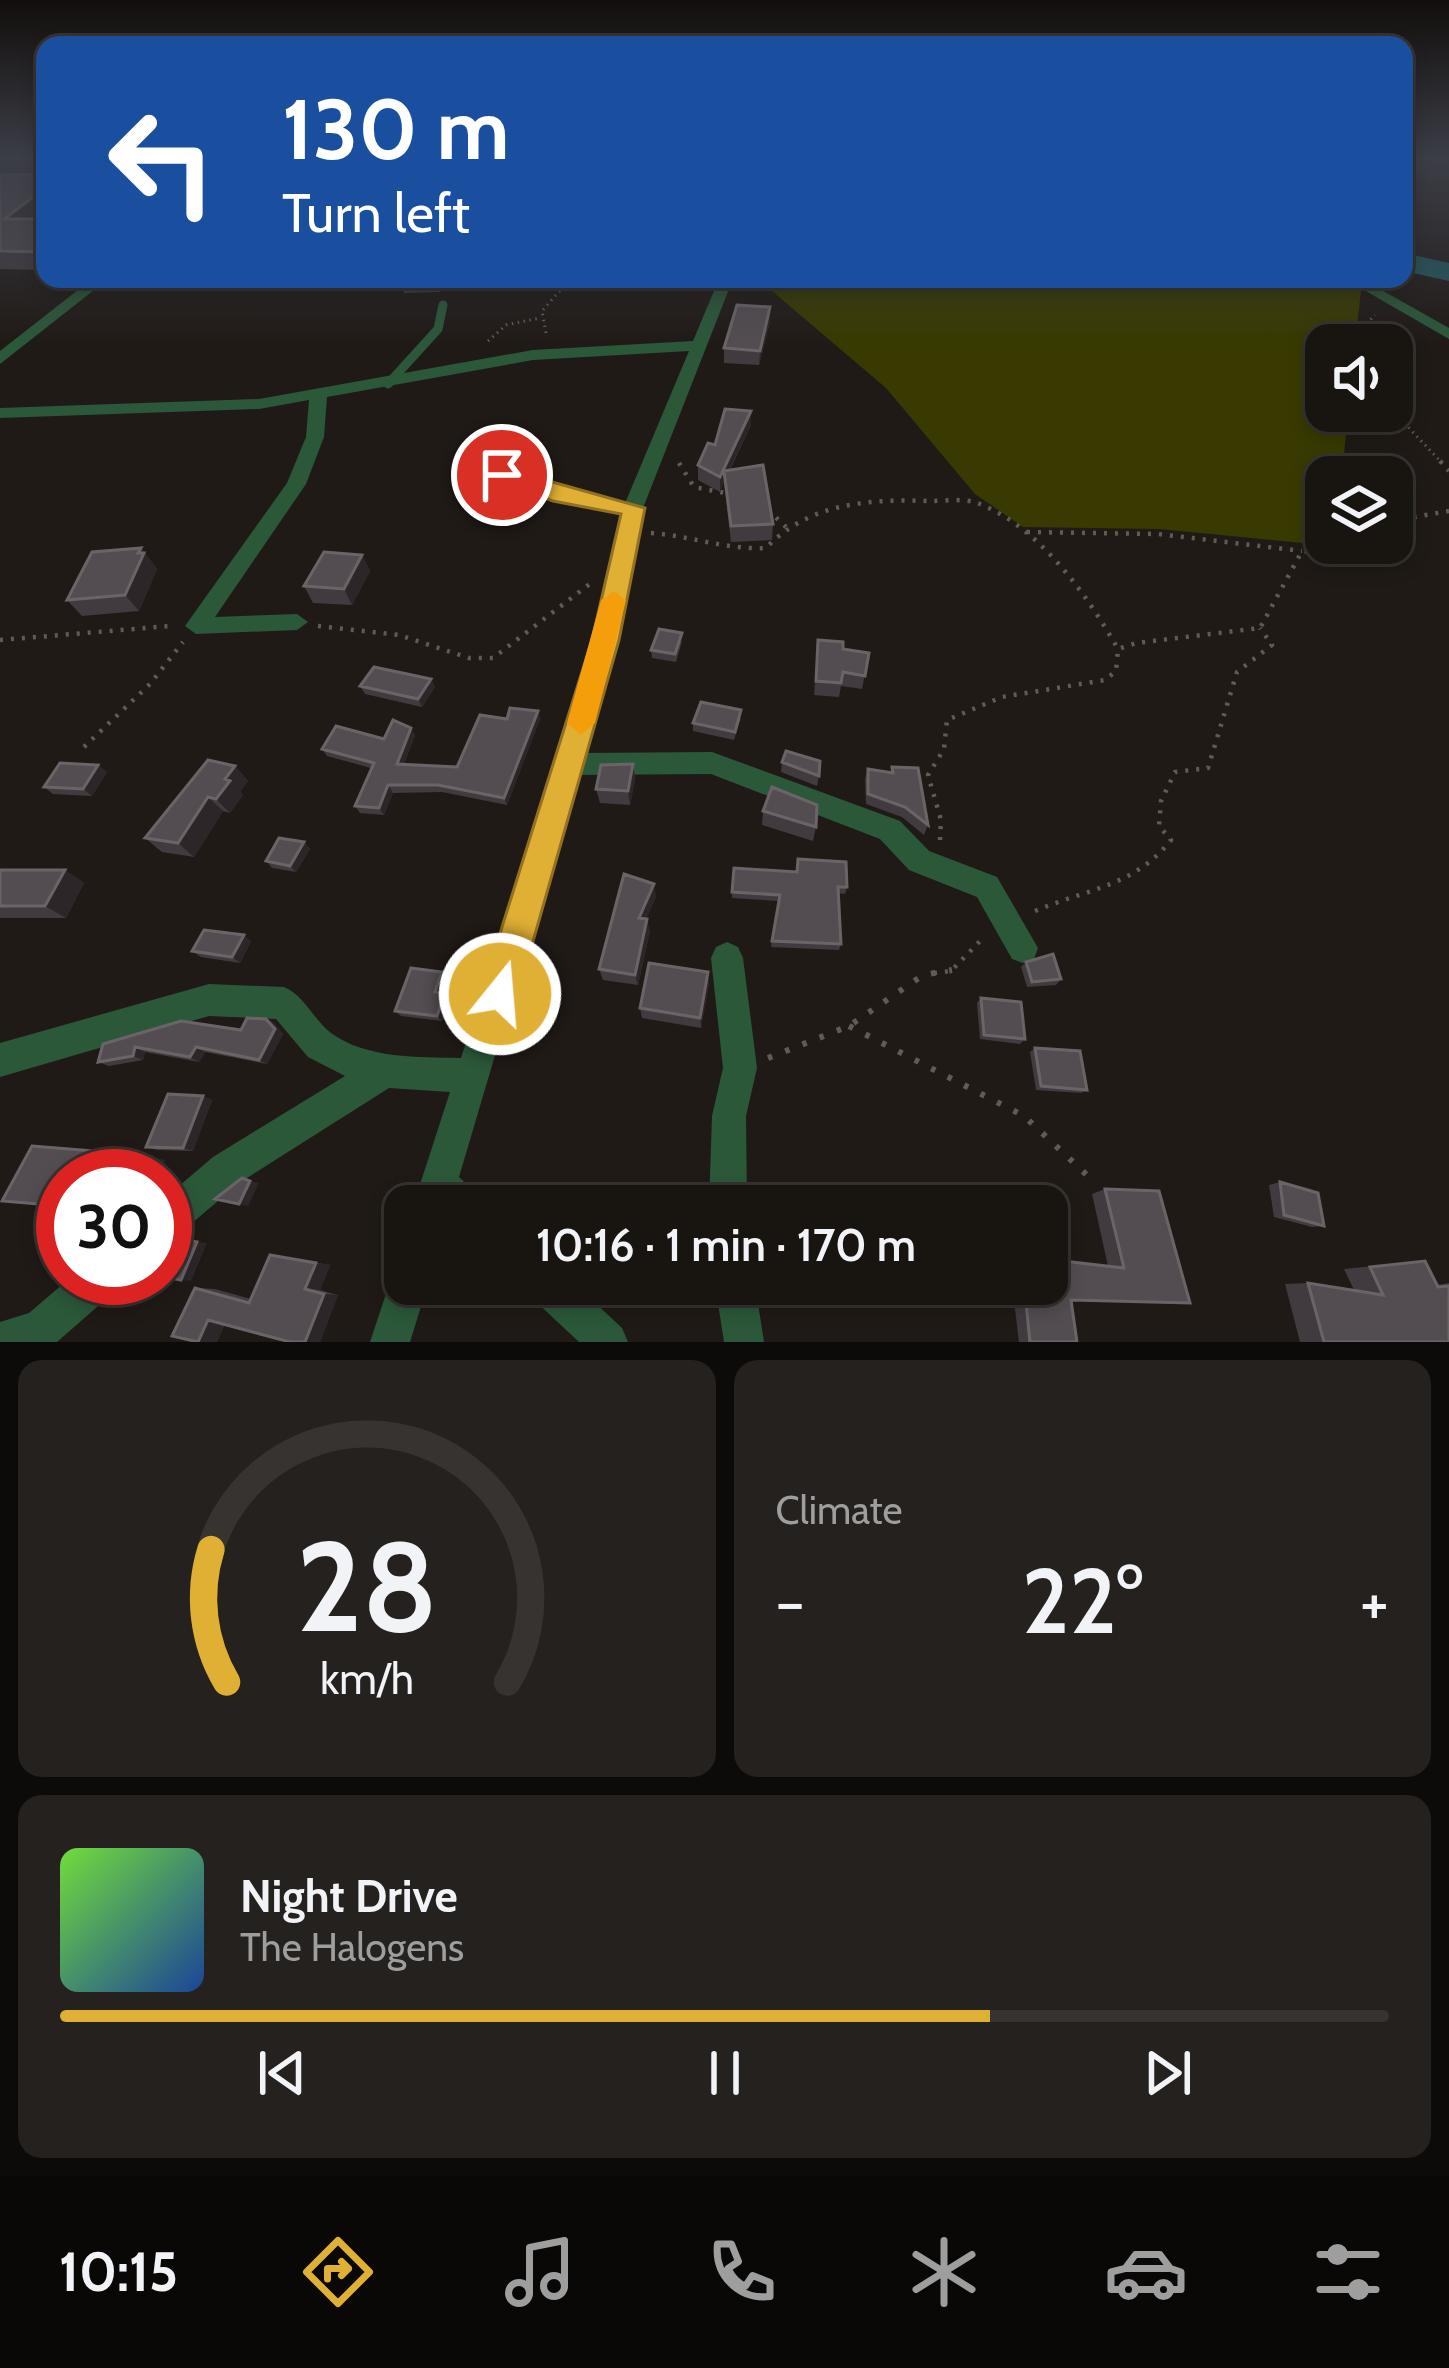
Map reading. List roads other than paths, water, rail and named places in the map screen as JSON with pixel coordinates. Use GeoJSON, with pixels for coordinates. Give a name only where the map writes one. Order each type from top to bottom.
{"type":"FeatureCollection","features":[{"type":"Feature","properties":{"kind":"street"},"geometry":{"type":"LineString","coordinates":[[0,359],[90,288]]}},
{"type":"Feature","properties":{"kind":"street"},"geometry":{"type":"LineString","coordinates":[[448,1185],[475,1075],[606,640],[630,520],[655,446],[722,288]]}},
{"type":"Feature","properties":{"kind":"street"},"geometry":{"type":"LineString","coordinates":[[1368,288],[1449,334]]}},
{"type":"Feature","properties":{"kind":"street"},"geometry":{"type":"LineString","coordinates":[[0,413],[318,397],[559,353],[697,346]]}},
{"type":"Feature","properties":{"kind":"street"},"geometry":{"type":"LineString","coordinates":[[297,622],[196,626],[296,484],[315,437],[318,397]]}},
{"type":"Feature","properties":{"kind":"street"},"geometry":{"type":"LineString","coordinates":[[569,764],[712,763],[890,830],[919,861],[987,887],[1015,937]]}},
{"type":"Feature","properties":{"kind":"street"},"geometry":{"type":"LineString","coordinates":[[727,958],[740,1069],[729,1116],[728,1185]]}},
{"type":"Feature","properties":{"kind":"street"},"geometry":{"type":"LineString","coordinates":[[0,1060],[209,1000],[228,1000],[284,1003],[300,1034],[380,1074],[475,1075]]}},
{"type":"Feature","properties":{"kind":"street"},"geometry":{"type":"LineString","coordinates":[[192,1199],[226,1170],[380,1074]]}},
{"type":"Feature","properties":{"kind":"street"},"geometry":{"type":"LineString","coordinates":[[0,1342],[41,1329],[69,1305]]}},
{"type":"Feature","properties":{"kind":"street"},"geometry":{"type":"LineString","coordinates":[[390,1342],[401,1305]]}},
{"type":"Feature","properties":{"kind":"street"},"geometry":{"type":"LineString","coordinates":[[568,1305],[608,1342]]}},
{"type":"Feature","properties":{"kind":"street"},"geometry":{"type":"LineString","coordinates":[[739,1305],[745,1342]]}},
{"type":"Feature","properties":{"kind":"lane"},"geometry":{"type":"LineString","coordinates":[[387,385],[438,329],[443,305]]}},
{"type":"Feature","properties":{"kind":"lane"},"geometry":{"type":"LineString","coordinates":[[502,475],[630,520]]}},
{"type":"Feature","properties":{"kind":"waterway"},"geometry":{"type":"LineString","coordinates":[[1413,264],[1449,272]]}}]}
